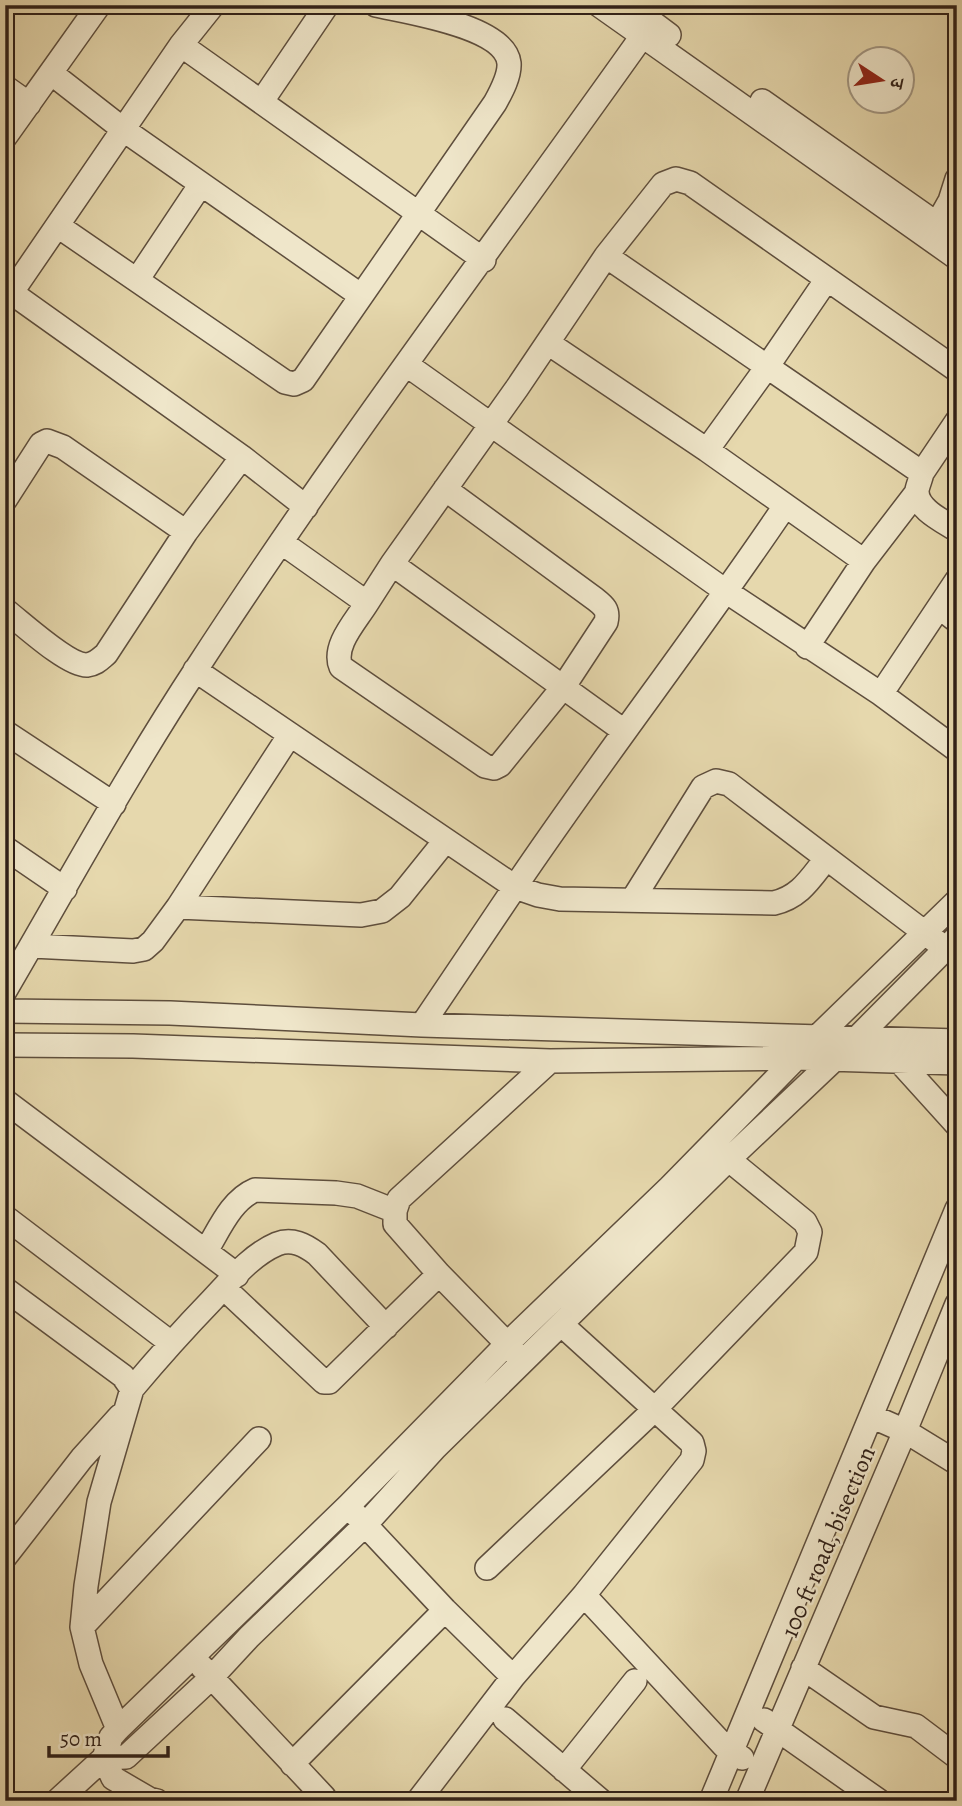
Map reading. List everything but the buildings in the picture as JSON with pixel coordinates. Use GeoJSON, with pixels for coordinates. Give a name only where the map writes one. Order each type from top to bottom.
{"type":"FeatureCollection","features":[{"type":"Feature","properties":{"kind":"street"},"geometry":{"type":"LineString","coordinates":[[5,136],[99,5]]}},
{"type":"Feature","properties":{"kind":"street"},"geometry":{"type":"LineString","coordinates":[[213,5],[181,45],[58,226],[7,294],[242,457],[306,507]]}},
{"type":"Feature","properties":{"kind":"street"},"geometry":{"type":"LineString","coordinates":[[262,101],[327,5]]}},
{"type":"Feature","properties":{"kind":"street"},"geometry":{"type":"LineString","coordinates":[[58,226],[285,382],[294,384],[303,380],[495,103],[509,66],[507,53],[473,30],[376,5]]}},
{"type":"Feature","properties":{"kind":"street"},"geometry":{"type":"LineString","coordinates":[[599,5],[957,258]]}},
{"type":"Feature","properties":{"kind":"street"},"geometry":{"type":"LineString","coordinates":[[629,5],[957,238]]}},
{"type":"Feature","properties":{"kind":"street"},"geometry":{"type":"LineString","coordinates":[[5,992],[195,670],[281,542],[643,35]]}},
{"type":"Feature","properties":{"kind":"street"},"geometry":{"type":"LineString","coordinates":[[181,45],[484,260]]}},
{"type":"Feature","properties":{"kind":"street"},"geometry":{"type":"LineString","coordinates":[[51,74],[124,130],[360,295]]}},
{"type":"Feature","properties":{"kind":"street"},"geometry":{"type":"LineString","coordinates":[[5,87],[29,104]]}},
{"type":"Feature","properties":{"kind":"street"},"geometry":{"type":"LineString","coordinates":[[937,224],[950,201],[957,178]]}},
{"type":"Feature","properties":{"kind":"street"},"geometry":{"type":"LineString","coordinates":[[445,489],[605,607],[608,613],[606,622],[564,685],[500,765],[494,768],[485,766],[341,667],[339,648],[392,564],[606,256],[663,184],[676,179],[690,183],[957,370]]}},
{"type":"Feature","properties":{"kind":"street"},"geometry":{"type":"LineString","coordinates":[[136,280],[201,184]]}},
{"type":"Feature","properties":{"kind":"street"},"geometry":{"type":"LineString","coordinates":[[606,256],[767,367],[920,482]]}},
{"type":"Feature","properties":{"kind":"street"},"geometry":{"type":"LineString","coordinates":[[707,450],[827,279]]}},
{"type":"Feature","properties":{"kind":"street"},"geometry":{"type":"LineString","coordinates":[[548,343],[707,450],[864,561]]}},
{"type":"Feature","properties":{"kind":"street"},"geometry":{"type":"LineString","coordinates":[[407,365],[727,592],[881,694],[957,750]]}},
{"type":"Feature","properties":{"kind":"street"},"geometry":{"type":"LineString","coordinates":[[807,647],[920,482],[957,421]]}},
{"type":"Feature","properties":{"kind":"street"},"geometry":{"type":"LineString","coordinates":[[5,500],[41,444],[47,441],[62,447],[186,531]]}},
{"type":"Feature","properties":{"kind":"street"},"geometry":{"type":"LineString","coordinates":[[5,610],[70,660],[85,665],[98,661],[106,654],[186,531],[242,457]]}},
{"type":"Feature","properties":{"kind":"street"},"geometry":{"type":"LineString","coordinates":[[920,482],[921,503],[932,515],[957,530]]}},
{"type":"Feature","properties":{"kind":"street"},"geometry":{"type":"LineString","coordinates":[[422,1025],[570,805],[727,592],[785,506]]}},
{"type":"Feature","properties":{"kind":"street"},"geometry":{"type":"LineString","coordinates":[[281,542],[367,603]]}},
{"type":"Feature","properties":{"kind":"street"},"geometry":{"type":"LineString","coordinates":[[392,564],[564,685],[624,731]]}},
{"type":"Feature","properties":{"kind":"street"},"geometry":{"type":"LineString","coordinates":[[881,694],[948,614],[957,580]]}},
{"type":"Feature","properties":{"kind":"street"},"geometry":{"type":"LineString","coordinates":[[195,670],[515,887],[538,895],[560,899],[774,903],[789,900],[803,889],[826,859]]}},
{"type":"Feature","properties":{"kind":"street"},"geometry":{"type":"LineString","coordinates":[[5,732],[114,804]]}},
{"type":"Feature","properties":{"kind":"street"},"geometry":{"type":"LineString","coordinates":[[32,946],[133,951],[144,949],[178,907],[289,736]]}},
{"type":"Feature","properties":{"kind":"street"},"geometry":{"type":"LineString","coordinates":[[57,1801],[104,1758],[111,1737],[118,1729],[348,1506],[507,1344],[719,1152],[834,1060],[951,943],[926,933],[729,784],[716,781],[703,787],[633,899]]}},
{"type":"Feature","properties":{"kind":"street"},"geometry":{"type":"LineString","coordinates":[[178,907],[361,915],[382,911],[400,897],[445,841]]}},
{"type":"Feature","properties":{"kind":"street"},"geometry":{"type":"LineString","coordinates":[[5,848],[65,889]]}},
{"type":"Feature","properties":{"kind":"street"},"geometry":{"type":"LineString","coordinates":[[104,1758],[126,1757],[211,1678],[249,1637],[365,1525],[435,1448],[562,1325],[719,1152],[796,1058],[957,901]]}},
{"type":"Feature","properties":{"kind":"street"},"geometry":{"type":"LineString","coordinates":[[5,1011],[170,1013],[422,1025],[857,1038],[899,1051],[957,1063]]}},
{"type":"Feature","properties":{"kind":"street"},"geometry":{"type":"LineString","coordinates":[[5,1045],[147,1046],[550,1060],[834,1060],[957,1041]]}},
{"type":"Feature","properties":{"kind":"street"},"geometry":{"type":"LineString","coordinates":[[899,1051],[957,1125]]}},
{"type":"Feature","properties":{"kind":"street"},"geometry":{"type":"LineString","coordinates":[[524,1361],[439,1274],[395,1224],[394,1211],[399,1199],[550,1060]]}},
{"type":"Feature","properties":{"kind":"street"},"geometry":{"type":"LineString","coordinates":[[5,1101],[206,1251],[230,1281],[324,1382],[333,1381],[439,1274]]}},
{"type":"Feature","properties":{"kind":"street"},"geometry":{"type":"LineString","coordinates":[[487,1568],[654,1410],[806,1252],[810,1232],[805,1222],[719,1152]]}},
{"type":"Feature","properties":{"kind":"street"},"geometry":{"type":"LineString","coordinates":[[206,1251],[234,1205],[243,1195],[255,1190],[357,1196],[394,1211]]}},
{"type":"Feature","properties":{"kind":"street"},"geometry":{"type":"LineString","coordinates":[[711,1801],[957,1209]]}},
{"type":"Feature","properties":{"kind":"street"},"geometry":{"type":"LineString","coordinates":[[5,1217],[171,1343]]}},
{"type":"Feature","properties":{"kind":"street"},"geometry":{"type":"LineString","coordinates":[[118,1729],[91,1664],[82,1627],[99,1502],[132,1389],[230,1281],[256,1257],[278,1243],[291,1241],[304,1245],[317,1254],[386,1327]]}},
{"type":"Feature","properties":{"kind":"street"},"geometry":{"type":"LineString","coordinates":[[5,1289],[124,1376],[132,1389]]}},
{"type":"Feature","properties":{"kind":"street","name":"100 ft road, bisection"},"geometry":{"type":"LineString","coordinates":[[747,1801],[957,1304]]}},
{"type":"Feature","properties":{"kind":"street"},"geometry":{"type":"LineString","coordinates":[[418,1801],[513,1677],[584,1595],[692,1460],[692,1443],[562,1325]]}},
{"type":"Feature","properties":{"kind":"street"},"geometry":{"type":"LineString","coordinates":[[5,1557],[82,1458],[124,1411]]}},
{"type":"Feature","properties":{"kind":"street"},"geometry":{"type":"LineString","coordinates":[[871,1416],[905,1431],[957,1463]]}},
{"type":"Feature","properties":{"kind":"street"},"geometry":{"type":"LineString","coordinates":[[82,1627],[258,1439]]}},
{"type":"Feature","properties":{"kind":"street"},"geometry":{"type":"LineString","coordinates":[[348,1506],[445,1610],[513,1677]]}},
{"type":"Feature","properties":{"kind":"street"},"geometry":{"type":"LineString","coordinates":[[584,1595],[731,1753],[761,1767]]}},
{"type":"Feature","properties":{"kind":"street"},"geometry":{"type":"LineString","coordinates":[[292,1764],[445,1610]]}},
{"type":"Feature","properties":{"kind":"street"},"geometry":{"type":"LineString","coordinates":[[192,1656],[324,1797]]}},
{"type":"Feature","properties":{"kind":"street"},"geometry":{"type":"LineString","coordinates":[[803,1668],[874,1717],[916,1726],[957,1757]]}},
{"type":"Feature","properties":{"kind":"street"},"geometry":{"type":"LineString","coordinates":[[564,1770],[635,1681]]}},
{"type":"Feature","properties":{"kind":"street"},"geometry":{"type":"LineString","coordinates":[[748,1711],[777,1728],[879,1801]]}},
{"type":"Feature","properties":{"kind":"street"},"geometry":{"type":"LineString","coordinates":[[505,1719],[601,1801]]}},
{"type":"Feature","properties":{"kind":"street"},"geometry":{"type":"LineString","coordinates":[[104,1758],[113,1778],[157,1801]]}}]}
